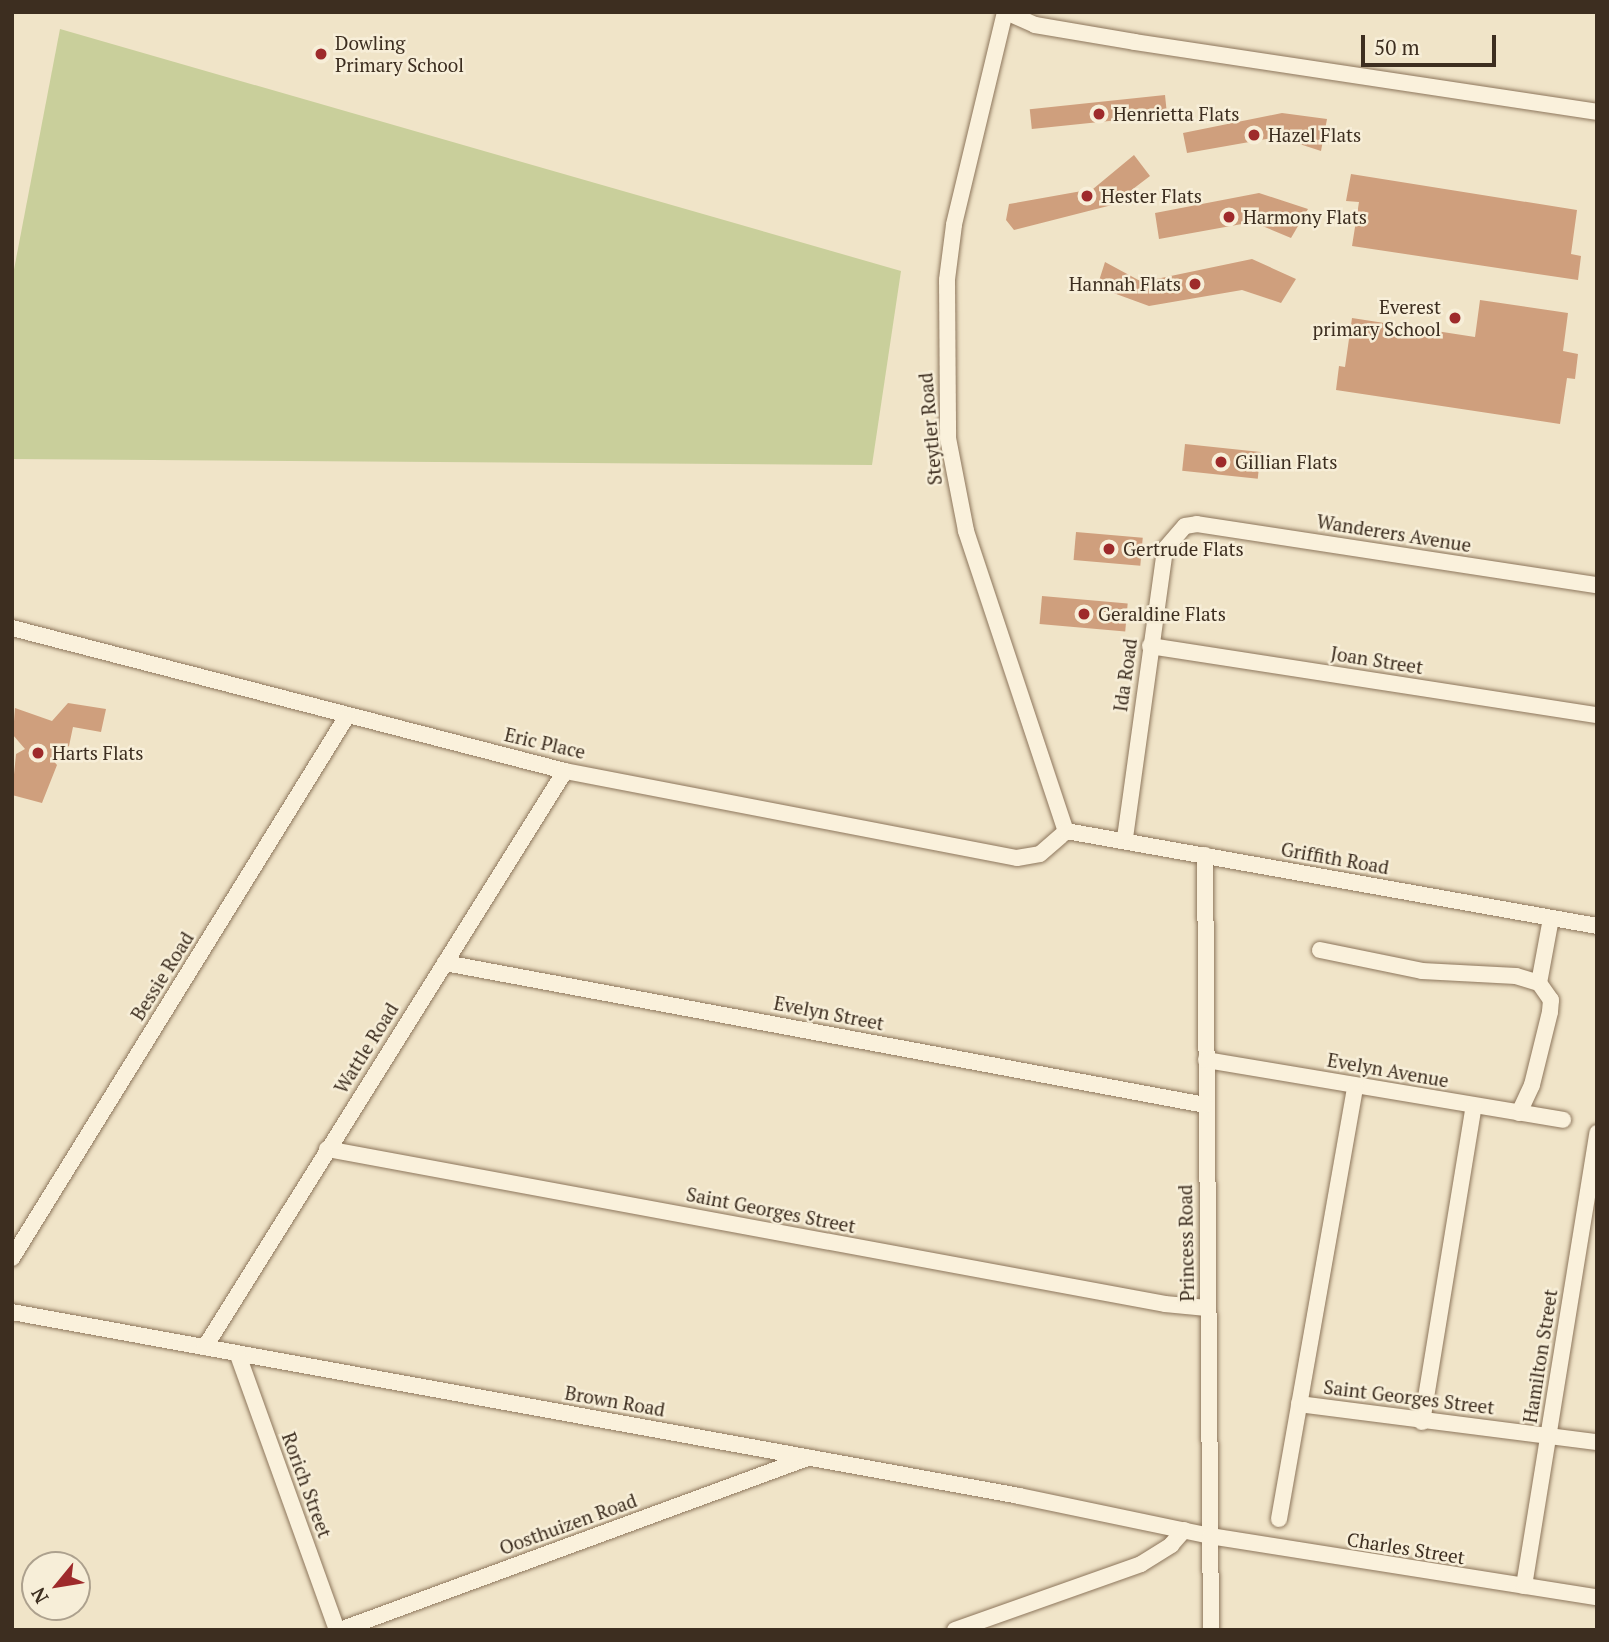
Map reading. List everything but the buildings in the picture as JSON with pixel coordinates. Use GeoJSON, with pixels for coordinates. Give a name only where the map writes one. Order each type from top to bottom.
{"type":"FeatureCollection","features":[{"type":"Feature","properties":{"kind":"street"},"geometry":{"type":"LineString","coordinates":[[1005,12],[1035,25],[1110,38],[1597,112]]}},
{"type":"Feature","properties":{"kind":"street","name":"Steytler Road"},"geometry":{"type":"LineString","coordinates":[[1005,12],[954,225],[947,280],[946,413],[966,531],[1066,831]]}},
{"type":"Feature","properties":{"kind":"street","name":"Wanderers Avenue"},"geometry":{"type":"LineString","coordinates":[[1185,526],[1196,524],[1597,585]]}},
{"type":"Feature","properties":{"kind":"street","name":"Ida Road"},"geometry":{"type":"LineString","coordinates":[[1125,838],[1165,550],[1185,526]]}},
{"type":"Feature","properties":{"kind":"street","name":"Eric Place"},"geometry":{"type":"LineString","coordinates":[[12,628],[565,771],[1017,858],[1040,854],[1066,831]]}},
{"type":"Feature","properties":{"kind":"street","name":"Joan Street"},"geometry":{"type":"LineString","coordinates":[[1150,646],[1597,715]]}},
{"type":"Feature","properties":{"kind":"street","name":"Bessie Road"},"geometry":{"type":"LineString","coordinates":[[12,1258],[346,716]]}},
{"type":"Feature","properties":{"kind":"street","name":"Wattle Road"},"geometry":{"type":"LineString","coordinates":[[205,1347],[565,771]]}},
{"type":"Feature","properties":{"kind":"street","name":"Griffith Road"},"geometry":{"type":"LineString","coordinates":[[1066,831],[1125,838],[1597,926]]}},
{"type":"Feature","properties":{"kind":"street","name":"Princess Road"},"geometry":{"type":"LineString","coordinates":[[1205,855],[1211,1630]]}},
{"type":"Feature","properties":{"kind":"street"},"geometry":{"type":"LineString","coordinates":[[1539,983],[1551,918]]}},
{"type":"Feature","properties":{"kind":"street"},"geometry":{"type":"LineString","coordinates":[[1320,950],[1422,971],[1516,976],[1539,983],[1551,1000],[1550,1012],[1532,1085],[1519,1113]]}},
{"type":"Feature","properties":{"kind":"street","name":"Evelyn Street"},"geometry":{"type":"LineString","coordinates":[[445,963],[1205,1105]]}},
{"type":"Feature","properties":{"kind":"street","name":"Evelyn Avenue"},"geometry":{"type":"LineString","coordinates":[[1206,1060],[1563,1120]]}},
{"type":"Feature","properties":{"kind":"street"},"geometry":{"type":"LineString","coordinates":[[1279,1518],[1355,1086]]}},
{"type":"Feature","properties":{"kind":"street"},"geometry":{"type":"LineString","coordinates":[[1422,1422],[1474,1106]]}},
{"type":"Feature","properties":{"kind":"street","name":"Hamilton Street"},"geometry":{"type":"LineString","coordinates":[[1524,1586],[1597,1133]]}},
{"type":"Feature","properties":{"kind":"street","name":"Saint Georges Street"},"geometry":{"type":"LineString","coordinates":[[327,1149],[1151,1302],[1208,1308]]}},
{"type":"Feature","properties":{"kind":"street","name":"Brown Road"},"geometry":{"type":"LineString","coordinates":[[12,1312],[810,1458],[1210,1536]]}},
{"type":"Feature","properties":{"kind":"street","name":"Rorich Street"},"geometry":{"type":"LineString","coordinates":[[238,1355],[338,1630]]}},
{"type":"Feature","properties":{"kind":"street","name":"Saint Georges Street"},"geometry":{"type":"LineString","coordinates":[[1299,1404],[1422,1422],[1597,1442]]}},
{"type":"Feature","properties":{"kind":"street","name":"Oosthuizen Road"},"geometry":{"type":"LineString","coordinates":[[338,1630],[810,1458]]}},
{"type":"Feature","properties":{"kind":"street"},"geometry":{"type":"LineString","coordinates":[[955,1630],[1141,1564],[1171,1545],[1184,1530]]}},
{"type":"Feature","properties":{"kind":"street","name":"Charles Street"},"geometry":{"type":"LineString","coordinates":[[1210,1536],[1597,1597]]}},
{"type":"Feature","properties":{"kind":"green space"},"geometry":{"type":"Polygon","coordinates":[[[60,29],[901,271],[872,465],[12,459],[12,280],[60,29]]]}},
{"type":"Feature","properties":{"kind":"place","name":"Dowling Primary School"},"geometry":{"type":"Point","coordinates":[321,54]}},
{"type":"Feature","properties":{"kind":"place","name":"Henrietta Flats"},"geometry":{"type":"Point","coordinates":[1099,114]}},
{"type":"Feature","properties":{"kind":"place","name":"Hazel Flats"},"geometry":{"type":"Point","coordinates":[1254,135]}},
{"type":"Feature","properties":{"kind":"place","name":"Hester Flats"},"geometry":{"type":"Point","coordinates":[1087,196]}},
{"type":"Feature","properties":{"kind":"place","name":"Harmony Flats"},"geometry":{"type":"Point","coordinates":[1229,217]}},
{"type":"Feature","properties":{"kind":"place","name":"Hannah Flats"},"geometry":{"type":"Point","coordinates":[1195,284]}},
{"type":"Feature","properties":{"kind":"place","name":"Everest primary School"},"geometry":{"type":"Point","coordinates":[1455,318]}},
{"type":"Feature","properties":{"kind":"place","name":"Gillian Flats"},"geometry":{"type":"Point","coordinates":[1221,462]}},
{"type":"Feature","properties":{"kind":"place","name":"Gertrude Flats"},"geometry":{"type":"Point","coordinates":[1109,549]}},
{"type":"Feature","properties":{"kind":"place","name":"Geraldine Flats"},"geometry":{"type":"Point","coordinates":[1084,614]}},
{"type":"Feature","properties":{"kind":"place","name":"Harts Flats"},"geometry":{"type":"Point","coordinates":[38,753]}}]}
